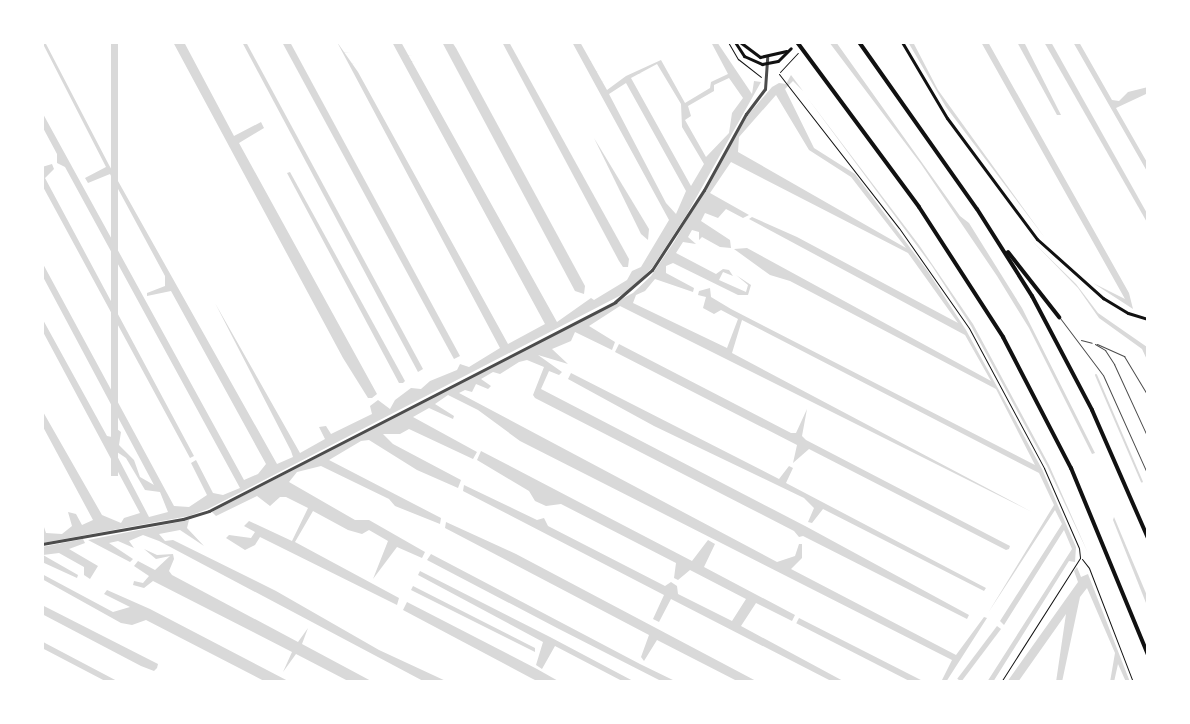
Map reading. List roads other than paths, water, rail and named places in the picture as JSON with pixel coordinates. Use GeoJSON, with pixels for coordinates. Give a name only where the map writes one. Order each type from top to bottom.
{"type":"FeatureCollection","features":[{"type":"Feature","properties":{"kind":"highway"},"geometry":{"type":"LineString","coordinates":[[798,42],[927,217],[1008,345],[1082,493],[1148,655]]}},
{"type":"Feature","properties":{"kind":"highway"},"geometry":{"type":"LineString","coordinates":[[859,42],[996,238],[1059,317]]}},
{"type":"Feature","properties":{"kind":"highway"},"geometry":{"type":"LineString","coordinates":[[996,238],[1076,376],[1148,538]]}},
{"type":"Feature","properties":{"kind":"main road"},"geometry":{"type":"LineString","coordinates":[[737,42],[751,54],[767,57],[791,48]]}},
{"type":"Feature","properties":{"kind":"main road"},"geometry":{"type":"LineString","coordinates":[[737,42],[746,58],[767,64],[779,60],[798,42]]}},
{"type":"Feature","properties":{"kind":"main road"},"geometry":{"type":"LineString","coordinates":[[902,42],[947,118],[1035,237],[1103,298],[1128,313],[1148,319]]}},
{"type":"Feature","properties":{"kind":"street"},"geometry":{"type":"LineString","coordinates":[[42,544],[183,519],[209,511],[615,302],[652,270],[704,190],[746,114],[765,89],[767,57]]}},
{"type":"Feature","properties":{"kind":"lane"},"geometry":{"type":"LineString","coordinates":[[1059,317],[1079,339],[1113,393],[1148,474]]}},
{"type":"Feature","properties":{"kind":"lane"},"geometry":{"type":"LineString","coordinates":[[1079,339],[1110,347],[1124,356],[1148,396]]}},
{"type":"Feature","properties":{"kind":"lane"},"geometry":{"type":"LineString","coordinates":[[1095,344],[1109,355],[1148,438]]}},
{"type":"Feature","properties":{"kind":"lane"},"geometry":{"type":"LineString","coordinates":[[1143,426],[1148,427]]}},
{"type":"Feature","properties":{"kind":"lane"},"geometry":{"type":"LineString","coordinates":[[1143,465],[1148,460]]}},
{"type":"Feature","properties":{"kind":"waterway"},"geometry":{"type":"LineString","coordinates":[[1096,375],[1142,482]]}}]}
